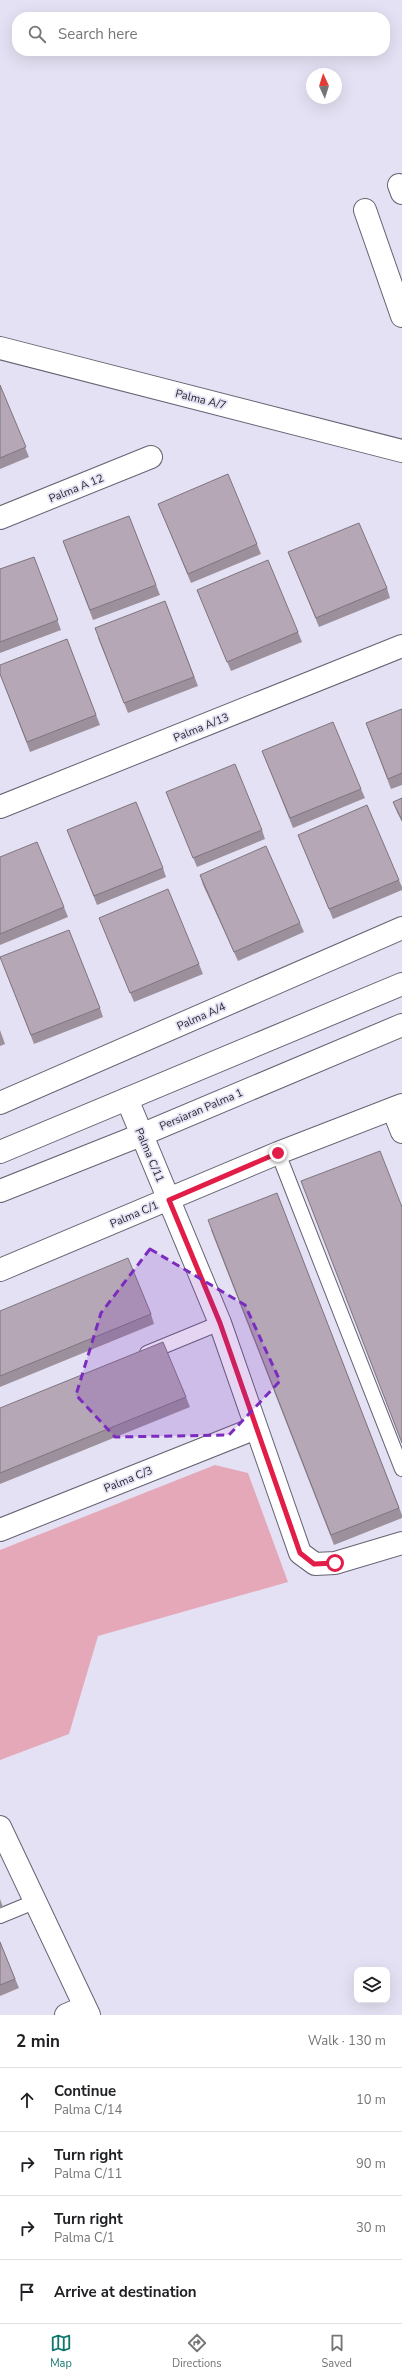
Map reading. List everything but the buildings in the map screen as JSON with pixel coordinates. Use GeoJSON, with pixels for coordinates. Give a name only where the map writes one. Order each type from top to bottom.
{"type":"FeatureCollection","features":[{"type":"Feature","properties":{"kind":"street"},"geometry":{"type":"LineString","coordinates":[[365,210],[402,316]]}},
{"type":"Feature","properties":{"kind":"street","name":"Palma A/7"},"geometry":{"type":"LineString","coordinates":[[0,348],[402,451]]}},
{"type":"Feature","properties":{"kind":"street","name":"Palma A 12"},"geometry":{"type":"LineString","coordinates":[[0,518],[151,457]]}},
{"type":"Feature","properties":{"kind":"street","name":"Palma A/13"},"geometry":{"type":"LineString","coordinates":[[0,807],[402,646]]}},
{"type":"Feature","properties":{"kind":"street","name":"Palma A/4"},"geometry":{"type":"LineString","coordinates":[[0,1103],[402,928]]}},
{"type":"Feature","properties":{"kind":"street"},"geometry":{"type":"LineString","coordinates":[[0,1152],[402,984]]}},
{"type":"Feature","properties":{"kind":"street","name":"Persiaran Palma 1"},"geometry":{"type":"LineString","coordinates":[[0,1191],[141,1135],[402,1025]]}},
{"type":"Feature","properties":{"kind":"street","name":"Palma C/11"},"geometry":{"type":"LineString","coordinates":[[127,1099],[220,1323],[300,1553],[314,1564],[335,1563],[402,1543]]}},
{"type":"Feature","properties":{"kind":"street"},"geometry":{"type":"LineString","coordinates":[[398,1107],[402,1132]]}},
{"type":"Feature","properties":{"kind":"street","name":"Palma C/1"},"geometry":{"type":"LineString","coordinates":[[0,1270],[278,1153],[398,1107]]}},
{"type":"Feature","properties":{"kind":"street","name":"Palma C/3"},"geometry":{"type":"LineString","coordinates":[[0,1530],[256,1428]]}},
{"type":"Feature","properties":{"kind":"street"},"geometry":{"type":"LineString","coordinates":[[0,1828],[34,1902],[80,2012]]}},
{"type":"Feature","properties":{"kind":"lane"},"geometry":{"type":"LineString","coordinates":[[278,1153],[402,1469]]}},
{"type":"Feature","properties":{"kind":"lane"},"geometry":{"type":"LineString","coordinates":[[132,1359],[220,1323]]}},
{"type":"Feature","properties":{"kind":"lane"},"geometry":{"type":"LineString","coordinates":[[0,1916],[34,1902]]}},
{"type":"Feature","properties":{"kind":"highlighted area"},"geometry":{"type":"Polygon","coordinates":[[[150,1249],[245,1305],[280,1381],[229,1435],[115,1437],[76,1395],[101,1313],[150,1249]]]}},
{"type":"Feature","properties":{"kind":"shaded area"},"geometry":{"type":"Polygon","coordinates":[[[215,1465],[248,1473],[288,1582],[98,1636],[69,1734],[0,1760],[0,1550],[215,1465]]]}},
{"type":"Feature","properties":{"kind":"route"},"geometry":{"type":"LineString","coordinates":[[278,1153],[169,1200],[220,1323],[300,1553],[314,1564],[335,1563]]}}]}
